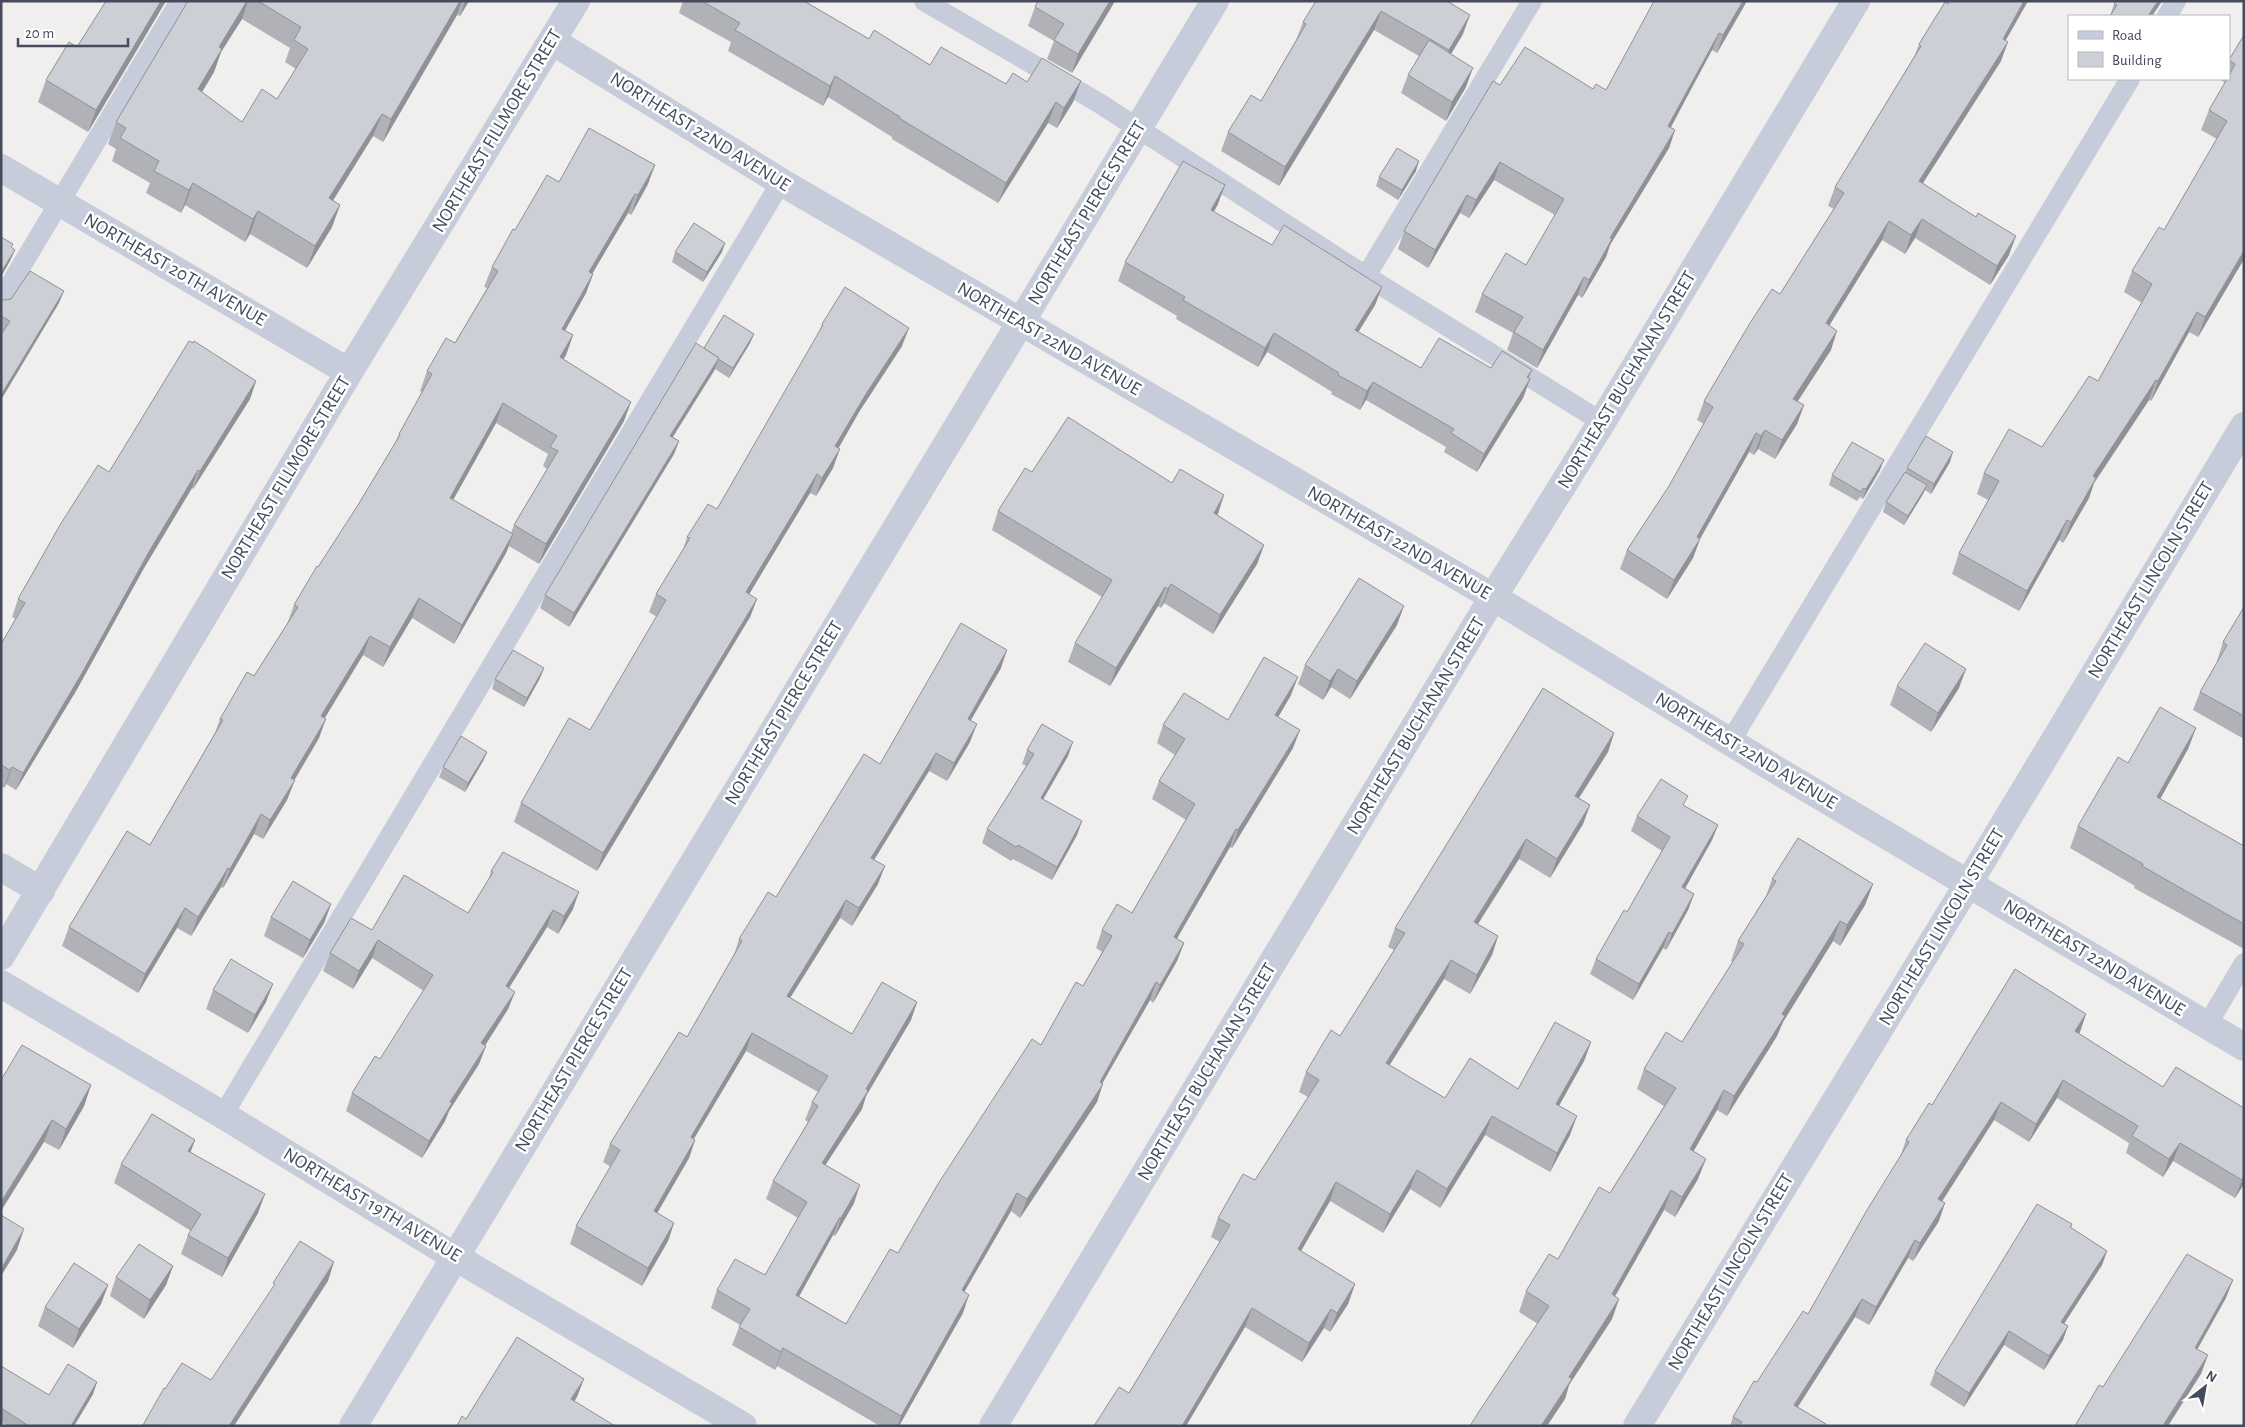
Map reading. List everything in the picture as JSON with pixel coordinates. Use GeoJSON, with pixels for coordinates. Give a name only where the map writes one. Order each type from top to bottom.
{"type":"FeatureCollection","features":[{"type":"Feature","properties":{"kind":"street","name":"NORTHEAST FILLMORE STREET"},"geometry":{"type":"LineString","coordinates":[[1,956],[349,372],[576,1]]}},
{"type":"Feature","properties":{"kind":"street","name":"NORTHEAST PIERCE STREET"},"geometry":{"type":"LineString","coordinates":[[353,1426],[1214,1]]}},
{"type":"Feature","properties":{"kind":"street","name":"NORTHEAST BUCHANAN STREET"},"geometry":{"type":"LineString","coordinates":[[993,1426],[1493,597],[1602,422],[1856,1]]}},
{"type":"Feature","properties":{"kind":"street","name":"NORTHEAST 22ND AVENUE"},"geometry":{"type":"LineString","coordinates":[[552,41],[781,182],[1493,597],[1730,742],[2244,1047]]}},
{"type":"Feature","properties":{"kind":"street","name":"NORTHEAST 20TH AVENUE"},"geometry":{"type":"LineString","coordinates":[[1,168],[349,372]]}},
{"type":"Feature","properties":{"kind":"street","name":"NORTHEAST LINCOLN STREET"},"geometry":{"type":"LineString","coordinates":[[1637,1426],[1968,884],[2244,426]]}},
{"type":"Feature","properties":{"kind":"street"},"geometry":{"type":"LineString","coordinates":[[1,868],[41,890]]}},
{"type":"Feature","properties":{"kind":"street","name":"NORTHEAST 19TH AVENUE"},"geometry":{"type":"LineString","coordinates":[[1,984],[223,1115],[455,1257],[743,1426]]}},
{"type":"Feature","properties":{"kind":"lane"},"geometry":{"type":"LineString","coordinates":[[1,300],[180,1]]}},
{"type":"Feature","properties":{"kind":"lane"},"geometry":{"type":"LineString","coordinates":[[924,1],[1099,102],[1366,276],[1602,422]]}},
{"type":"Feature","properties":{"kind":"lane"},"geometry":{"type":"LineString","coordinates":[[1366,276],[1532,1]]}},
{"type":"Feature","properties":{"kind":"lane"},"geometry":{"type":"LineString","coordinates":[[2168,15],[2176,1]]}},
{"type":"Feature","properties":{"kind":"lane"},"geometry":{"type":"LineString","coordinates":[[1730,742],[2129,80]]}},
{"type":"Feature","properties":{"kind":"lane"},"geometry":{"type":"LineString","coordinates":[[223,1115],[781,182]]}},
{"type":"Feature","properties":{"kind":"lane"},"geometry":{"type":"LineString","coordinates":[[2207,1025],[2244,963]]}},
{"type":"Feature","properties":{"kind":"building"},"geometry":{"type":"Polygon","coordinates":[[[106,1],[161,1],[96,110],[46,80],[69,42],[77,47],[106,1]]]}},
{"type":"Feature","properties":{"kind":"building"},"geometry":{"type":"Polygon","coordinates":[[[188,1],[247,1],[219,47],[222,49],[198,89],[242,122],[262,89],[277,99],[308,49],[294,40],[301,27],[258,1],[460,1],[391,119],[382,114],[329,198],[340,205],[315,246],[258,211],[253,219],[193,183],[189,190],[154,171],[159,161],[120,138],[126,128],[116,122],[188,1]]]}},
{"type":"Feature","properties":{"kind":"building"},"geometry":{"type":"Polygon","coordinates":[[[702,1],[804,1],[869,39],[874,30],[930,65],[941,47],[1006,84],[1013,73],[1027,82],[1042,58],[1081,81],[1064,108],[1056,102],[1006,183],[899,118],[835,76],[830,86],[735,30],[740,23],[702,1]]]}},
{"type":"Feature","properties":{"kind":"building"},"geometry":{"type":"Polygon","coordinates":[[[1038,1],[1110,1],[1078,54],[1054,40],[1064,24],[1035,7],[1038,1]]]}},
{"type":"Feature","properties":{"kind":"building"},"geometry":{"type":"Polygon","coordinates":[[[1316,1],[1447,1],[1470,15],[1449,50],[1381,11],[1285,167],[1228,132],[1251,95],[1261,101],[1306,24],[1303,22],[1316,1]]]}},
{"type":"Feature","properties":{"kind":"building"},"geometry":{"type":"Polygon","coordinates":[[[1654,1],[1743,1],[1723,35],[1719,33],[1668,126],[1675,130],[1610,238],[1612,239],[1589,280],[1584,277],[1543,350],[1514,332],[1523,317],[1482,294],[1506,253],[1526,265],[1564,199],[1500,162],[1476,200],[1467,195],[1435,250],[1404,231],[1493,81],[1500,85],[1525,47],[1593,89],[1596,84],[1606,90],[1654,1]]]}},
{"type":"Feature","properties":{"kind":"building"},"geometry":{"type":"Polygon","coordinates":[[[1949,1],[2024,1],[2003,39],[2008,42],[1919,181],[1976,217],[1978,213],[2016,236],[1997,266],[1922,219],[1911,235],[1889,221],[1826,323],[1837,331],[1793,399],[1804,405],[1782,440],[1765,430],[1761,436],[1756,433],[1697,537],[1700,539],[1674,580],[1627,550],[1669,486],[1713,407],[1704,401],[1772,289],[1780,294],[1844,193],[1835,187],[1921,46],[1919,44],[1945,2],[1948,4],[1949,1]]]}},
{"type":"Feature","properties":{"kind":"building"},"geometry":{"type":"Polygon","coordinates":[[[2116,1],[2158,1],[2149,15],[2111,15],[2117,5],[2114,4],[2116,1]]]}},
{"type":"Feature","properties":{"kind":"building"},"geometry":{"type":"Polygon","coordinates":[[[2244,35],[2244,251],[2205,317],[2197,312],[2158,381],[2156,380],[2093,476],[2096,478],[2071,522],[2067,520],[2027,591],[1959,553],[1999,481],[1984,473],[2009,429],[2042,447],[2089,376],[2098,381],[2152,284],[2132,271],[2159,227],[2164,230],[2227,121],[2209,110],[2226,80],[2230,80],[2230,74],[2235,64],[2230,61],[2244,35]]]}},
{"type":"Feature","properties":{"kind":"building"},"geometry":{"type":"Polygon","coordinates":[[[1429,40],[1473,68],[1452,102],[1408,75],[1429,40]]]}},
{"type":"Feature","properties":{"kind":"building"},"geometry":{"type":"Polygon","coordinates":[[[589,128],[655,165],[638,195],[635,194],[589,272],[593,274],[562,329],[573,335],[560,357],[631,402],[546,544],[514,525],[558,451],[550,447],[557,436],[503,403],[450,498],[513,534],[462,625],[419,598],[390,647],[370,636],[321,716],[326,719],[291,778],[295,780],[270,820],[261,814],[230,869],[228,868],[198,917],[185,908],[145,974],[69,927],[127,831],[150,845],[223,720],[220,719],[247,672],[254,676],[298,607],[294,605],[317,566],[358,505],[400,435],[432,374],[427,371],[446,338],[455,343],[498,271],[492,267],[513,229],[515,230],[547,175],[559,182],[589,128]]]}},
{"type":"Feature","properties":{"kind":"building"},"geometry":{"type":"Polygon","coordinates":[[[1397,148],[1419,161],[1402,190],[1379,177],[1397,148]]]}},
{"type":"Feature","properties":{"kind":"building"},"geometry":{"type":"Polygon","coordinates":[[[1183,161],[1225,185],[1211,210],[1272,245],[1284,225],[1382,287],[1355,330],[1421,368],[1439,338],[1491,368],[1502,351],[1532,370],[1527,377],[1530,379],[1484,454],[1451,433],[1454,429],[1373,382],[1367,391],[1338,375],[1339,373],[1274,333],[1265,348],[1183,300],[1185,297],[1125,262],[1183,161]]]}},
{"type":"Feature","properties":{"kind":"building"},"geometry":{"type":"Polygon","coordinates":[[[694,223],[725,243],[707,272],[675,252],[694,223]]]}},
{"type":"Feature","properties":{"kind":"building"},"geometry":{"type":"Polygon","coordinates":[[[1,237],[13,244],[11,247],[15,250],[1,272],[1,237]]]}},
{"type":"Feature","properties":{"kind":"building"},"geometry":{"type":"Polygon","coordinates":[[[30,271],[64,291],[1,395],[1,335],[10,321],[1,316],[1,299],[11,299],[30,271]]]}},
{"type":"Feature","properties":{"kind":"building"},"geometry":{"type":"Polygon","coordinates":[[[845,287],[909,328],[835,446],[840,449],[822,478],[817,474],[746,592],[757,599],[603,853],[521,803],[569,718],[590,730],[666,600],[656,594],[690,538],[687,537],[708,504],[717,509],[845,287]]]}},
{"type":"Feature","properties":{"kind":"building"},"geometry":{"type":"Polygon","coordinates":[[[724,315],[754,334],[733,368],[704,348],[724,315]]]}},
{"type":"Feature","properties":{"kind":"building"},"geometry":{"type":"Polygon","coordinates":[[[189,341],[193,343],[194,341],[256,381],[200,471],[198,470],[150,550],[82,673],[23,773],[12,767],[10,770],[1,765],[1,644],[25,603],[18,599],[60,525],[98,465],[109,472],[189,341]]]}},
{"type":"Feature","properties":{"kind":"building"},"geometry":{"type":"Polygon","coordinates":[[[696,343],[719,358],[670,436],[679,441],[574,613],[545,595],[696,343]]]}},
{"type":"Feature","properties":{"kind":"building"},"geometry":{"type":"Polygon","coordinates":[[[1068,417],[1172,483],[1180,469],[1224,495],[1214,513],[1264,545],[1220,615],[1171,584],[1168,589],[1165,587],[1116,668],[1075,643],[1112,580],[998,511],[1025,468],[1032,472],[1068,417]]]}},
{"type":"Feature","properties":{"kind":"building"},"geometry":{"type":"Polygon","coordinates":[[[1926,436],[1953,452],[1934,484],[1907,468],[1926,436]]]}},
{"type":"Feature","properties":{"kind":"building"},"geometry":{"type":"Polygon","coordinates":[[[1852,442],[1884,460],[1866,489],[1863,488],[1861,492],[1832,475],[1852,442]]]}},
{"type":"Feature","properties":{"kind":"building"},"geometry":{"type":"Polygon","coordinates":[[[1905,472],[1927,485],[1908,516],[1886,502],[1905,472]]]}},
{"type":"Feature","properties":{"kind":"building"},"geometry":{"type":"Polygon","coordinates":[[[1359,578],[1404,606],[1357,681],[1338,669],[1330,681],[1305,665],[1359,578]]]}},
{"type":"Feature","properties":{"kind":"building"},"geometry":{"type":"Polygon","coordinates":[[[2244,607],[2244,716],[2200,692],[2227,645],[2223,642],[2244,607]]]}},
{"type":"Feature","properties":{"kind":"building"},"geometry":{"type":"Polygon","coordinates":[[[961,623],[1007,650],[968,719],[977,724],[954,763],[936,753],[871,858],[885,866],[859,908],[846,900],[787,996],[852,1034],[882,982],[917,1002],[866,1089],[868,1091],[822,1163],[860,1185],[796,1295],[846,1324],[890,1249],[898,1253],[938,1184],[1032,1039],[1041,1045],[1076,982],[1083,986],[1112,936],[1102,930],[1117,904],[1132,913],[1195,804],[1159,781],[1185,739],[1163,725],[1184,693],[1228,720],[1264,657],[1298,677],[1275,715],[1300,730],[1238,830],[1236,829],[1174,937],[1184,943],[1160,985],[1156,982],[1100,1082],[1103,1084],[1027,1199],[1017,1193],[962,1290],[969,1295],[901,1416],[783,1348],[781,1352],[739,1327],[750,1309],[717,1290],[735,1259],[765,1275],[807,1202],[773,1181],[818,1106],[812,1102],[828,1076],[752,1033],[691,1137],[695,1140],[654,1211],[674,1223],[648,1268],[576,1226],[620,1150],[610,1144],[679,1032],[687,1037],[742,941],[739,939],[768,892],[776,897],[864,754],[880,764],[961,623]]]}},
{"type":"Feature","properties":{"kind":"building"},"geometry":{"type":"Polygon","coordinates":[[[1925,643],[1966,669],[1938,713],[1897,686],[1925,643]]]}},
{"type":"Feature","properties":{"kind":"building"},"geometry":{"type":"Polygon","coordinates":[[[513,650],[544,668],[527,698],[495,679],[513,650]]]}},
{"type":"Feature","properties":{"kind":"building"},"geometry":{"type":"Polygon","coordinates":[[[1543,688],[1614,733],[1575,796],[1590,805],[1557,859],[1526,839],[1474,922],[1498,936],[1477,975],[1451,960],[1386,1063],[1445,1098],[1470,1058],[1518,1089],[1555,1022],[1591,1042],[1556,1104],[1577,1116],[1557,1153],[1492,1116],[1447,1189],[1417,1170],[1390,1214],[1336,1182],[1298,1249],[1355,1284],[1337,1313],[1331,1309],[1309,1343],[1252,1308],[1182,1426],[1094,1426],[1119,1387],[1129,1393],[1230,1225],[1218,1218],[1243,1174],[1255,1180],[1319,1080],[1306,1072],[1331,1030],[1340,1036],[1405,933],[1395,928],[1543,688]]]}},
{"type":"Feature","properties":{"kind":"building"},"geometry":{"type":"Polygon","coordinates":[[[2160,707],[2196,728],[2157,797],[2244,846],[2244,924],[2142,866],[2143,864],[2078,826],[2118,757],[2128,763],[2160,707]]]}},
{"type":"Feature","properties":{"kind":"building"},"geometry":{"type":"Polygon","coordinates":[[[1042,724],[1073,742],[1041,798],[1082,821],[1057,867],[1018,845],[1016,847],[987,829],[1034,754],[1027,750],[1042,724]]]}},
{"type":"Feature","properties":{"kind":"building"},"geometry":{"type":"Polygon","coordinates":[[[461,736],[487,752],[468,783],[443,767],[461,736]]]}},
{"type":"Feature","properties":{"kind":"building"},"geometry":{"type":"Polygon","coordinates":[[[1661,779],[1688,796],[1683,805],[1718,825],[1682,887],[1694,894],[1672,934],[1669,932],[1639,984],[1596,959],[1624,910],[1627,912],[1670,837],[1637,816],[1661,779]]]}},
{"type":"Feature","properties":{"kind":"building"},"geometry":{"type":"Polygon","coordinates":[[[1798,838],[1873,884],[1847,925],[1840,921],[1782,1014],[1785,1016],[1734,1096],[1724,1090],[1690,1149],[1706,1159],[1682,1197],[1671,1190],[1612,1294],[1619,1299],[1569,1377],[1572,1379],[1541,1426],[1470,1426],[1549,1306],[1526,1291],[1549,1254],[1558,1259],[1599,1187],[1610,1193],[1676,1088],[1644,1069],[1666,1032],[1682,1042],[1744,944],[1738,941],[1776,881],[1772,879],[1798,838]]]}},
{"type":"Feature","properties":{"kind":"building"},"geometry":{"type":"Polygon","coordinates":[[[503,852],[579,892],[564,916],[553,910],[506,986],[515,992],[481,1043],[486,1046],[450,1102],[452,1103],[429,1141],[352,1093],[375,1056],[380,1059],[433,975],[378,940],[359,971],[330,953],[351,918],[372,930],[404,875],[468,913],[503,852]]]}},
{"type":"Feature","properties":{"kind":"building"},"geometry":{"type":"Polygon","coordinates":[[[293,881],[331,904],[310,940],[271,917],[293,881]]]}},
{"type":"Feature","properties":{"kind":"building"},"geometry":{"type":"Polygon","coordinates":[[[231,959],[273,984],[255,1015],[213,990],[231,959]]]}},
{"type":"Feature","properties":{"kind":"building"},"geometry":{"type":"Polygon","coordinates":[[[2015,969],[2086,1014],[2075,1031],[2163,1087],[2176,1067],[2244,1108],[2244,1176],[2242,1180],[2180,1143],[2169,1159],[2132,1136],[2138,1126],[2063,1080],[2036,1124],[2001,1102],[1938,1199],[1945,1203],[1920,1243],[1915,1240],[1876,1307],[1862,1299],[1794,1405],[1826,1424],[1825,1426],[1739,1426],[1742,1422],[1733,1417],[1754,1381],[1757,1382],[1803,1311],[1808,1314],[1867,1210],[1909,1142],[1906,1140],[1929,1103],[1932,1105],[2015,969]]]}},
{"type":"Feature","properties":{"kind":"building"},"geometry":{"type":"Polygon","coordinates":[[[22,1045],[91,1085],[66,1129],[52,1120],[1,1202],[1,1080],[22,1045]]]}},
{"type":"Feature","properties":{"kind":"building"},"geometry":{"type":"Polygon","coordinates":[[[152,1114],[195,1140],[188,1151],[265,1194],[228,1258],[188,1235],[201,1214],[121,1164],[152,1114]]]}},
{"type":"Feature","properties":{"kind":"building"},"geometry":{"type":"Polygon","coordinates":[[[2037,1204],[2072,1224],[2070,1227],[2107,1251],[2061,1322],[2068,1326],[2049,1356],[2009,1331],[1969,1393],[1935,1371],[2037,1204]]]}},
{"type":"Feature","properties":{"kind":"building"},"geometry":{"type":"Polygon","coordinates":[[[1,1215],[24,1229],[1,1269],[1,1215]]]}},
{"type":"Feature","properties":{"kind":"building"},"geometry":{"type":"Polygon","coordinates":[[[300,1241],[334,1262],[229,1426],[143,1425],[164,1388],[182,1363],[211,1380],[275,1284],[273,1283],[300,1241]]]}},
{"type":"Feature","properties":{"kind":"building"},"geometry":{"type":"Polygon","coordinates":[[[139,1244],[173,1266],[150,1300],[116,1277],[139,1244]]]}},
{"type":"Feature","properties":{"kind":"building"},"geometry":{"type":"Polygon","coordinates":[[[2187,1254],[2233,1280],[2195,1348],[2208,1355],[2164,1424],[2168,1426],[2075,1426],[2099,1385],[2103,1387],[2187,1254]]]}},
{"type":"Feature","properties":{"kind":"building"},"geometry":{"type":"Polygon","coordinates":[[[74,1263],[108,1285],[79,1329],[45,1307],[74,1263]]]}},
{"type":"Feature","properties":{"kind":"building"},"geometry":{"type":"Polygon","coordinates":[[[517,1337],[584,1379],[571,1399],[615,1426],[457,1426],[462,1416],[466,1419],[517,1337]]]}},
{"type":"Feature","properties":{"kind":"building"},"geometry":{"type":"Polygon","coordinates":[[[68,1364],[97,1382],[71,1426],[29,1426],[1,1408],[1,1366],[49,1395],[68,1364]]]}}]}
